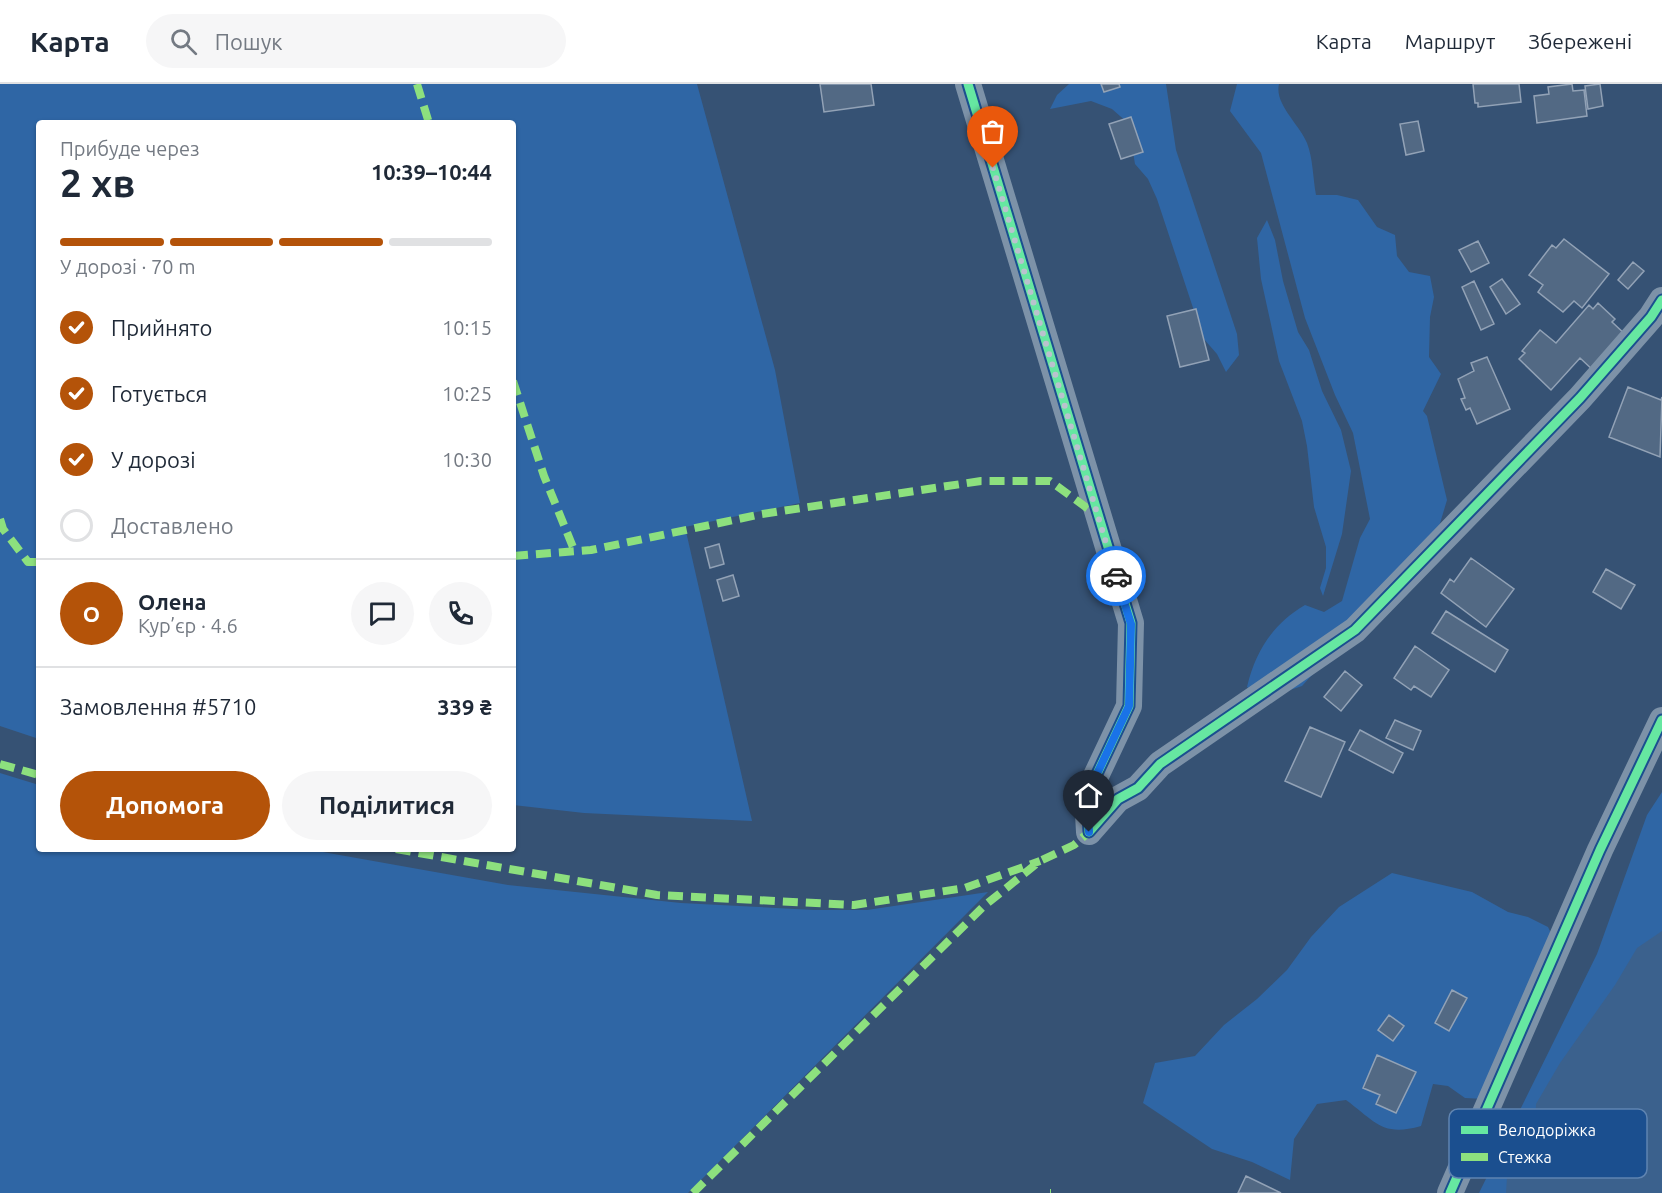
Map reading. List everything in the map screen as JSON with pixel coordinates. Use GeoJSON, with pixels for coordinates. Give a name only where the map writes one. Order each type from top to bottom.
{"type":"FeatureCollection","features":[{"type":"Feature","properties":{"kind":"street"},"geometry":{"type":"LineString","coordinates":[[968,84],[1131,624],[1129,706],[1087,795],[1089,832],[1118,799],[1138,788],[1160,764],[1355,630],[1580,398],[1651,317],[1662,300]]}},
{"type":"Feature","properties":{"kind":"street"},"geometry":{"type":"LineString","coordinates":[[1487,1109],[1600,850],[1662,720]]}},
{"type":"Feature","properties":{"kind":"street"},"geometry":{"type":"LineString","coordinates":[[1450,1193],[1457,1178]]}},
{"type":"Feature","properties":{"kind":"shaded area"},"geometry":{"type":"Polygon","coordinates":[[[0,84],[697,84],[775,370],[800,503],[685,527],[752,821],[584,813],[516,805],[516,120],[36,120],[36,738],[0,726],[0,84]]]}},
{"type":"Feature","properties":{"kind":"shaded area"},"geometry":{"type":"Polygon","coordinates":[[[1069,84],[1166,84],[1176,150],[1237,334],[1239,355],[1226,372],[1217,354],[1203,338],[1157,199],[1148,179],[1135,164],[1128,123],[1112,109],[1091,101],[1050,109],[1057,95],[1069,84]]]}},
{"type":"Feature","properties":{"kind":"shaded area"},"geometry":{"type":"Polygon","coordinates":[[[1237,84],[1279,84],[1280,99],[1304,136],[1309,149],[1316,195],[1337,195],[1358,200],[1377,227],[1395,235],[1397,256],[1409,272],[1430,276],[1434,297],[1430,317],[1429,357],[1441,374],[1423,411],[1427,416],[1447,500],[1435,540],[1302,686],[1263,699],[1247,687],[1255,661],[1267,639],[1294,612],[1305,605],[1324,612],[1342,601],[1360,538],[1370,519],[1353,433],[1335,395],[1305,318],[1261,153],[1230,111],[1237,84]]]}},
{"type":"Feature","properties":{"kind":"shaded area"},"geometry":{"type":"Polygon","coordinates":[[[1267,220],[1275,240],[1283,281],[1298,332],[1309,350],[1322,391],[1341,430],[1351,471],[1342,534],[1323,596],[1320,588],[1326,568],[1326,547],[1314,507],[1307,446],[1302,421],[1279,361],[1261,279],[1257,238],[1267,220]]]}},
{"type":"Feature","properties":{"kind":"shaded area"},"geometry":{"type":"Polygon","coordinates":[[[0,773],[36,784],[36,852],[323,852],[508,885],[681,903],[814,910],[867,910],[988,892],[688,1193],[0,1193],[0,773]]]}},
{"type":"Feature","properties":{"kind":"shaded area"},"geometry":{"type":"Polygon","coordinates":[[[1662,792],[1662,1193],[1479,1193],[1486,1178],[1647,1178],[1647,1109],[1520,1109],[1597,954],[1647,815],[1662,792]]]}},
{"type":"Feature","properties":{"kind":"shaded area"},"geometry":{"type":"Polygon","coordinates":[[[1392,873],[1472,892],[1508,912],[1528,917],[1548,927],[1557,946],[1485,1099],[1465,1098],[1448,1086],[1433,1084],[1421,1126],[1397,1130],[1373,1121],[1346,1100],[1317,1104],[1294,1139],[1290,1180],[1252,1162],[1212,1149],[1143,1103],[1155,1063],[1195,1056],[1224,1025],[1257,999],[1287,970],[1311,937],[1339,907],[1392,873]]]}},
{"type":"Feature","properties":{"kind":"shaded area"},"geometry":{"type":"Polygon","coordinates":[[[1662,931],[1662,1193],[1506,1193],[1507,1178],[1647,1178],[1647,1109],[1536,1109],[1536,1104],[1560,1063],[1615,985],[1637,948],[1662,931]]]}},
{"type":"Feature","properties":{"kind":"building"},"geometry":{"type":"Polygon","coordinates":[[[820,84],[871,84],[874,105],[824,112],[820,84]]]}},
{"type":"Feature","properties":{"kind":"building"},"geometry":{"type":"Polygon","coordinates":[[[1101,84],[1119,84],[1120,87],[1104,92],[1101,84]]]}},
{"type":"Feature","properties":{"kind":"building"},"geometry":{"type":"Polygon","coordinates":[[[1473,84],[1519,84],[1521,102],[1478,107],[1478,103],[1475,103],[1473,84]]]}},
{"type":"Feature","properties":{"kind":"building"},"geometry":{"type":"Polygon","coordinates":[[[1572,84],[1573,91],[1584,90],[1587,116],[1537,123],[1534,96],[1549,94],[1548,87],[1572,84]]]}},
{"type":"Feature","properties":{"kind":"building"},"geometry":{"type":"Polygon","coordinates":[[[1600,84],[1603,106],[1588,109],[1585,86],[1600,84]]]}},
{"type":"Feature","properties":{"kind":"building"},"geometry":{"type":"Polygon","coordinates":[[[1131,117],[1143,152],[1121,159],[1109,124],[1131,117]]]}},
{"type":"Feature","properties":{"kind":"building"},"geometry":{"type":"Polygon","coordinates":[[[1418,121],[1424,151],[1406,155],[1400,124],[1418,121]]]}},
{"type":"Feature","properties":{"kind":"building"},"geometry":{"type":"Polygon","coordinates":[[[1564,239],[1609,274],[1582,308],[1574,301],[1563,312],[1538,292],[1543,285],[1529,275],[1552,245],[1556,248],[1564,239]]]}},
{"type":"Feature","properties":{"kind":"building"},"geometry":{"type":"Polygon","coordinates":[[[1478,241],[1489,263],[1471,272],[1459,250],[1478,241]]]}},
{"type":"Feature","properties":{"kind":"building"},"geometry":{"type":"Polygon","coordinates":[[[1633,262],[1644,271],[1628,289],[1618,280],[1633,262]]]}},
{"type":"Feature","properties":{"kind":"building"},"geometry":{"type":"Polygon","coordinates":[[[1502,279],[1520,304],[1506,314],[1490,287],[1502,279]]]}},
{"type":"Feature","properties":{"kind":"building"},"geometry":{"type":"Polygon","coordinates":[[[1474,281],[1494,324],[1481,330],[1462,287],[1474,281]]]}},
{"type":"Feature","properties":{"kind":"building"},"geometry":{"type":"Polygon","coordinates":[[[1598,303],[1615,319],[1612,322],[1627,336],[1595,372],[1580,358],[1551,390],[1519,359],[1525,353],[1522,351],[1540,330],[1556,343],[1589,305],[1593,309],[1598,303]]]}},
{"type":"Feature","properties":{"kind":"building"},"geometry":{"type":"Polygon","coordinates":[[[1196,309],[1209,360],[1180,367],[1167,316],[1196,309]]]}},
{"type":"Feature","properties":{"kind":"building"},"geometry":{"type":"Polygon","coordinates":[[[1487,357],[1510,409],[1477,424],[1470,408],[1466,410],[1461,399],[1465,398],[1458,379],[1474,371],[1471,363],[1487,357]]]}},
{"type":"Feature","properties":{"kind":"building"},"geometry":{"type":"Polygon","coordinates":[[[1628,387],[1661,400],[1662,397],[1660,457],[1609,437],[1628,387]]]}},
{"type":"Feature","properties":{"kind":"building"},"geometry":{"type":"Polygon","coordinates":[[[719,544],[724,564],[710,568],[705,548],[719,544]]]}},
{"type":"Feature","properties":{"kind":"building"},"geometry":{"type":"Polygon","coordinates":[[[1471,558],[1514,589],[1486,627],[1441,593],[1450,579],[1454,582],[1471,558]]]}},
{"type":"Feature","properties":{"kind":"building"},"geometry":{"type":"Polygon","coordinates":[[[1606,569],[1635,585],[1621,609],[1593,592],[1606,569]]]}},
{"type":"Feature","properties":{"kind":"building"},"geometry":{"type":"Polygon","coordinates":[[[733,575],[739,596],[723,601],[717,580],[733,575]]]}},
{"type":"Feature","properties":{"kind":"building"},"geometry":{"type":"Polygon","coordinates":[[[1446,611],[1508,650],[1495,672],[1432,633],[1446,611]]]}},
{"type":"Feature","properties":{"kind":"building"},"geometry":{"type":"Polygon","coordinates":[[[1415,646],[1449,670],[1431,697],[1414,686],[1411,690],[1394,678],[1415,646]]]}},
{"type":"Feature","properties":{"kind":"building"},"geometry":{"type":"Polygon","coordinates":[[[1345,671],[1362,685],[1341,711],[1324,697],[1345,671]]]}},
{"type":"Feature","properties":{"kind":"building"},"geometry":{"type":"Polygon","coordinates":[[[1395,720],[1421,731],[1413,750],[1386,738],[1395,720]]]}},
{"type":"Feature","properties":{"kind":"building"},"geometry":{"type":"Polygon","coordinates":[[[1310,727],[1345,742],[1321,797],[1285,781],[1310,727]]]}},
{"type":"Feature","properties":{"kind":"building"},"geometry":{"type":"Polygon","coordinates":[[[1360,730],[1403,753],[1393,773],[1349,750],[1360,730]]]}},
{"type":"Feature","properties":{"kind":"building"},"geometry":{"type":"Polygon","coordinates":[[[1452,990],[1467,998],[1449,1031],[1435,1023],[1452,990]]]}},
{"type":"Feature","properties":{"kind":"building"},"geometry":{"type":"Polygon","coordinates":[[[1389,1015],[1404,1026],[1393,1041],[1378,1030],[1389,1015]]]}},
{"type":"Feature","properties":{"kind":"building"},"geometry":{"type":"Polygon","coordinates":[[[1377,1055],[1416,1072],[1396,1113],[1376,1104],[1380,1095],[1363,1088],[1377,1055]]]}},
{"type":"Feature","properties":{"kind":"building"},"geometry":{"type":"Polygon","coordinates":[[[1246,1176],[1281,1193],[1238,1193],[1246,1176]]]}},
{"type":"Feature","properties":{"kind":"marked path"},"geometry":{"type":"LineString","coordinates":[[417,84],[428,120]]}},
{"type":"Feature","properties":{"kind":"marked path"},"geometry":{"type":"LineString","coordinates":[[516,390],[544,476],[575,552]]}},
{"type":"Feature","properties":{"kind":"marked path"},"geometry":{"type":"LineString","coordinates":[[516,556],[591,550],[762,514],[981,481],[1050,481],[1098,516]]}},
{"type":"Feature","properties":{"kind":"marked path"},"geometry":{"type":"LineString","coordinates":[[0,519],[3,529],[28,562],[36,562]]}},
{"type":"Feature","properties":{"kind":"marked path"},"geometry":{"type":"LineString","coordinates":[[0,764],[36,774]]}},
{"type":"Feature","properties":{"kind":"marked path"},"geometry":{"type":"LineString","coordinates":[[693,1193],[984,906],[1040,861],[1074,845],[1089,832]]}},
{"type":"Feature","properties":{"kind":"marked path"},"geometry":{"type":"LineString","coordinates":[[413,852],[657,895],[854,905],[965,888],[1040,861]]}},
{"type":"Feature","properties":{"kind":"cycle path"},"geometry":{"type":"LineString","coordinates":[[968,84],[1131,623],[1129,706],[1087,795],[1089,832]]}},
{"type":"Feature","properties":{"kind":"cycle path"},"geometry":{"type":"LineString","coordinates":[[1089,832],[1118,799],[1138,788],[1160,764],[1355,630],[1580,398],[1651,317],[1662,300]]}},
{"type":"Feature","properties":{"kind":"cycle path"},"geometry":{"type":"LineString","coordinates":[[1487,1109],[1600,850],[1662,720]]}},
{"type":"Feature","properties":{"kind":"cycle path"},"geometry":{"type":"LineString","coordinates":[[1450,1193],[1457,1178]]}},
{"type":"Feature","properties":{"kind":"way so far"},"geometry":{"type":"LineString","coordinates":[[993,168],[1116,576]]}},
{"type":"Feature","properties":{"kind":"route"},"geometry":{"type":"LineString","coordinates":[[1089,832],[1087,795],[1129,706],[1131,624],[1116,576]]}}]}
